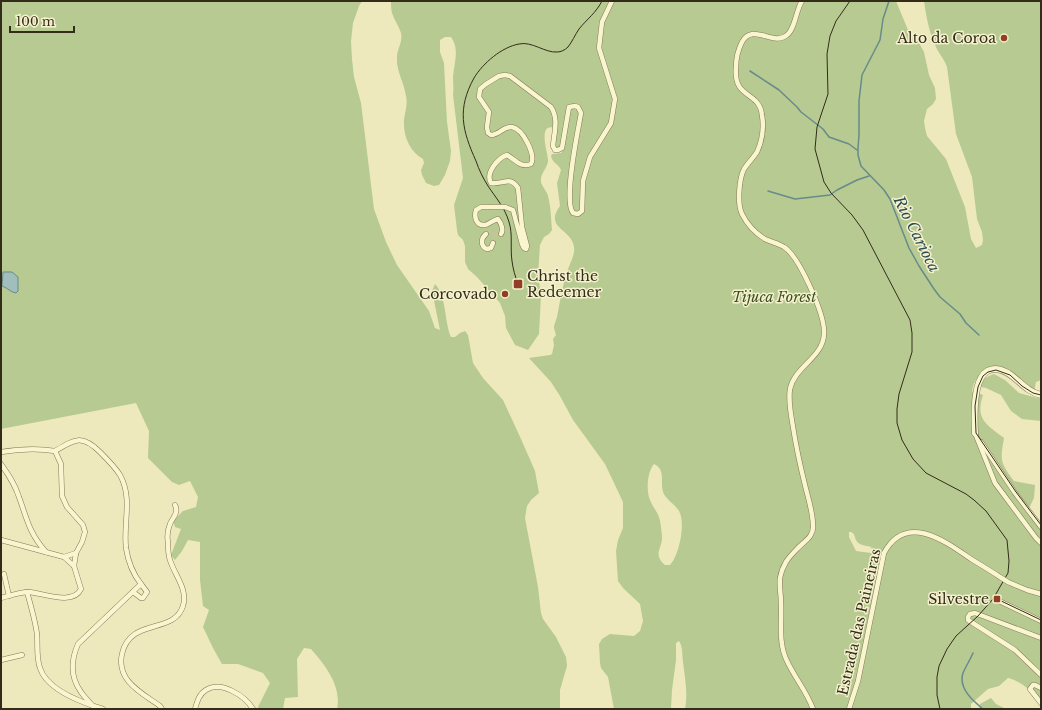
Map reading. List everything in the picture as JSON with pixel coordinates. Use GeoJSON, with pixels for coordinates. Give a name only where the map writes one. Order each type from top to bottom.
{"type":"FeatureCollection","features":[{"type":"Feature","properties":{"kind":"street"},"geometry":{"type":"LineString","coordinates":[[502,234],[498,219],[484,225],[480,224],[476,221],[474,215],[476,210],[481,207],[505,207],[513,210],[522,244],[524,248],[527,247],[522,227],[518,188],[510,181],[491,183],[488,177],[502,157],[507,155],[519,164],[525,166],[532,162],[532,155],[522,134],[512,127],[506,128],[495,135],[488,133],[487,127],[489,112],[479,97],[480,89],[499,76],[510,76],[551,107],[555,113],[556,119],[553,146],[555,150],[562,148],[569,107],[575,106],[580,110],[581,113],[572,159],[570,198],[571,210],[573,213],[578,214],[582,211],[584,181],[590,157],[611,123],[613,115],[615,99],[599,48],[602,22],[612,1]]}},
{"type":"Feature","properties":{"kind":"street"},"geometry":{"type":"LineString","coordinates":[[802,1],[799,6],[792,30],[787,36],[779,39],[750,34],[743,39],[738,50],[735,74],[737,84],[758,104],[762,113],[762,136],[756,153],[746,166],[741,179],[739,205],[741,211],[746,222],[754,231],[765,239],[783,246],[790,252],[813,294],[823,320],[825,334],[821,348],[799,371],[790,388],[789,401],[814,529],[809,538],[797,548],[786,562],[781,571],[780,580],[782,602],[781,633],[786,659],[809,698],[813,709]]}},
{"type":"Feature","properties":{"kind":"street"},"geometry":{"type":"LineString","coordinates":[[486,234],[482,238],[483,247],[487,249],[491,248],[493,243]]}},
{"type":"Feature","properties":{"kind":"street"},"geometry":{"type":"LineString","coordinates":[[1041,396],[1022,385],[1010,374],[995,369],[988,371],[982,376],[977,386],[974,407],[975,433],[995,483],[1041,543]]}},
{"type":"Feature","properties":{"kind":"street"},"geometry":{"type":"LineString","coordinates":[[975,433],[1041,527]]}},
{"type":"Feature","properties":{"kind":"street"},"geometry":{"type":"LineString","coordinates":[[1,452],[20,449],[44,449],[55,451],[70,442],[84,440],[93,445],[111,463],[120,476],[127,500],[126,547],[130,565],[136,578],[147,592],[143,598],[133,592]]}},
{"type":"Feature","properties":{"kind":"street"},"geometry":{"type":"LineString","coordinates":[[1,598],[27,592],[63,598],[75,597],[80,592],[81,589],[74,566],[76,553],[85,532],[83,524],[67,507],[62,496],[60,464],[55,451]]}},
{"type":"Feature","properties":{"kind":"street"},"geometry":{"type":"LineString","coordinates":[[1,464],[11,478],[36,541],[47,553]]}},
{"type":"Feature","properties":{"kind":"street"},"geometry":{"type":"LineString","coordinates":[[162,709],[133,687],[126,679],[122,669],[121,659],[123,650],[134,634],[169,622],[179,615],[183,606],[184,595],[170,560],[167,540],[169,525],[176,514],[177,509],[175,505]]}},
{"type":"Feature","properties":{"kind":"street","name":"Estrada das Paineiras"},"geometry":{"type":"LineString","coordinates":[[849,709],[858,680],[884,553],[889,544],[897,537],[910,532],[923,532],[952,546],[1008,582],[1041,594]]}},
{"type":"Feature","properties":{"kind":"street"},"geometry":{"type":"LineString","coordinates":[[1,540],[64,557],[74,566]]}},
{"type":"Feature","properties":{"kind":"street"},"geometry":{"type":"LineString","coordinates":[[32,549],[36,541]]}},
{"type":"Feature","properties":{"kind":"street"},"geometry":{"type":"LineString","coordinates":[[64,557],[76,553]]}},
{"type":"Feature","properties":{"kind":"street"},"geometry":{"type":"LineString","coordinates":[[4,574],[9,596]]}},
{"type":"Feature","properties":{"kind":"street"},"geometry":{"type":"LineString","coordinates":[[94,708],[80,691],[74,679],[72,666],[73,654],[78,644],[141,584]]}},
{"type":"Feature","properties":{"kind":"street"},"geometry":{"type":"LineString","coordinates":[[27,592],[37,633],[38,661],[42,675],[57,688],[77,700],[94,708],[103,709]]}},
{"type":"Feature","properties":{"kind":"street"},"geometry":{"type":"LineString","coordinates":[[995,599],[1041,621]]}},
{"type":"Feature","properties":{"kind":"street"},"geometry":{"type":"LineString","coordinates":[[1041,638],[975,613],[970,614],[968,617],[968,620],[1014,650],[1041,675]]}},
{"type":"Feature","properties":{"kind":"street"},"geometry":{"type":"LineString","coordinates":[[1,660],[22,655]]}},
{"type":"Feature","properties":{"kind":"street"},"geometry":{"type":"LineString","coordinates":[[1041,688],[1035,684],[1032,685],[1030,689],[1041,703]]}},
{"type":"Feature","properties":{"kind":"street"},"geometry":{"type":"LineString","coordinates":[[195,709],[198,698],[206,690],[214,687],[224,688],[239,694],[253,709]]}},
{"type":"Feature","properties":{"kind":"green space"},"geometry":{"type":"Polygon","coordinates":[[[1,1],[362,1],[353,23],[351,41],[352,59],[354,77],[361,103],[374,209],[386,242],[397,265],[429,311],[435,328],[440,330],[432,291],[435,284],[442,296],[451,337],[455,337],[465,331],[468,335],[473,363],[483,378],[503,400],[535,471],[539,493],[527,506],[525,518],[538,587],[541,613],[543,619],[556,637],[566,657],[567,666],[560,690],[560,709],[337,709],[337,692],[331,676],[311,649],[304,648],[297,659],[298,697],[285,698],[283,709],[259,709],[258,707],[270,683],[263,673],[238,664],[222,664],[203,627],[209,610],[203,606],[200,580],[200,542],[188,540],[175,560],[171,555],[181,529],[175,527],[173,521],[183,511],[196,507],[198,497],[190,481],[179,485],[172,482],[148,458],[149,431],[136,403],[1,429],[1,1]]]}},
{"type":"Feature","properties":{"kind":"green space","name":"Tijuca Forest"},"geometry":{"type":"Polygon","coordinates":[[[391,1],[896,1],[908,30],[919,43],[924,52],[929,75],[935,88],[936,99],[927,109],[924,121],[927,136],[946,159],[965,207],[971,239],[976,248],[982,245],[983,240],[982,232],[977,219],[972,177],[956,134],[947,67],[933,40],[924,1],[1041,1],[1041,380],[1036,382],[1034,392],[992,369],[984,372],[978,377],[974,383],[972,391],[983,395],[980,410],[981,415],[987,425],[1004,438],[1002,461],[1009,475],[1014,481],[1035,485],[1034,498],[1029,508],[1041,525],[1041,705],[1027,688],[1019,682],[1008,678],[999,686],[988,689],[971,704],[971,709],[685,709],[686,686],[682,648],[679,641],[676,643],[676,660],[671,709],[614,709],[608,677],[601,668],[599,644],[602,639],[610,634],[634,636],[640,631],[643,621],[640,604],[623,588],[618,581],[616,551],[618,540],[623,528],[623,502],[605,464],[573,420],[551,382],[529,358],[552,354],[554,345],[553,339],[556,335],[554,326],[562,289],[574,252],[574,244],[571,238],[557,225],[555,220],[560,206],[557,183],[561,170],[551,156],[552,154],[561,153],[564,148],[558,149],[555,147],[555,128],[549,127],[545,134],[548,162],[541,177],[541,182],[549,200],[552,230],[544,237],[540,245],[538,276],[541,295],[539,334],[528,350],[515,345],[506,328],[505,316],[500,303],[468,269],[465,262],[465,246],[463,240],[458,235],[454,205],[463,178],[453,95],[453,77],[456,56],[454,42],[451,37],[445,37],[440,40],[440,52],[444,63],[447,122],[451,151],[450,161],[445,175],[439,185],[434,186],[426,183],[421,170],[424,163],[423,159],[414,152],[406,137],[404,120],[407,99],[397,62],[397,54],[401,42],[401,33],[392,13],[391,1]],[[654,464],[650,472],[648,492],[661,524],[662,540],[659,558],[665,565],[670,565],[679,547],[682,531],[681,516],[679,511],[664,495],[660,469],[654,464]],[[849,532],[849,537],[856,551],[873,552],[871,547],[859,543],[853,534],[849,532]]]}},
{"type":"Feature","properties":{"kind":"green space"},"geometry":{"type":"Polygon","coordinates":[[[994,374],[1005,380],[1019,393],[1041,399],[1041,421],[1022,419],[1011,411],[1001,395],[981,387],[982,382],[985,379],[994,374]]]}},
{"type":"Feature","properties":{"kind":"green space"},"geometry":{"type":"Polygon","coordinates":[[[991,698],[996,704],[1006,709],[979,709],[980,704],[991,698]]]}},
{"type":"Feature","properties":{"kind":"water"},"geometry":{"type":"Polygon","coordinates":[[[3,272],[12,272],[18,277],[18,291],[16,293],[2,286],[3,272]]]}},
{"type":"Feature","properties":{"kind":"waterway","name":"Rio Carioca"},"geometry":{"type":"LineString","coordinates":[[889,1],[883,19],[880,40],[862,75],[859,101],[858,155],[861,166],[884,190],[890,199],[909,248],[934,289],[940,297],[960,314],[966,323],[979,335]]}},
{"type":"Feature","properties":{"kind":"waterway"},"geometry":{"type":"LineString","coordinates":[[750,71],[779,90],[801,112],[823,129],[829,137],[849,144],[857,150]]}},
{"type":"Feature","properties":{"kind":"waterway"},"geometry":{"type":"LineString","coordinates":[[768,191],[795,199],[830,195],[857,180],[869,176]]}},
{"type":"Feature","properties":{"kind":"waterway"},"geometry":{"type":"LineString","coordinates":[[973,653],[963,673],[962,679],[964,689],[967,694],[983,709]]}},
{"type":"Feature","properties":{"kind":"tunnel"},"geometry":{"type":"LineString","coordinates":[[486,234],[489,233],[500,236],[501,234]]}},
{"type":"Feature","properties":{"kind":"tram line"},"geometry":{"type":"LineString","coordinates":[[518,284],[512,264],[511,231],[507,217],[478,168],[467,139],[463,120],[465,100],[474,78],[482,67],[494,56],[506,48],[519,44],[534,45],[552,52],[563,51],[568,47],[579,29],[602,1]]}},
{"type":"Feature","properties":{"kind":"tram line"},"geometry":{"type":"LineString","coordinates":[[850,1],[836,21],[830,36],[827,54],[828,94],[817,127],[815,149],[824,182],[831,193],[852,215],[863,230],[910,320],[912,352],[899,394],[897,409],[897,423],[902,440],[913,459],[926,473],[966,494],[974,500],[986,511],[1007,540],[1009,561],[1008,573],[993,599],[978,616],[956,636],[947,649],[939,666],[937,677],[937,695],[940,709]]}},
{"type":"Feature","properties":{"kind":"tram line"},"geometry":{"type":"LineString","coordinates":[[1041,395],[1033,393],[1022,386],[1010,375],[996,370],[988,372],[983,376],[978,387],[975,406],[976,433],[1016,492],[1041,525]]}},
{"type":"Feature","properties":{"kind":"tram line"},"geometry":{"type":"LineString","coordinates":[[997,599],[1041,620]]}},
{"type":"Feature","properties":{"kind":"place","name":"Alto da Coroa"},"geometry":{"type":"Point","coordinates":[1004,38]}},
{"type":"Feature","properties":{"kind":"place","name":"Christ the Redeemer"},"geometry":{"type":"Point","coordinates":[518,284]}},
{"type":"Feature","properties":{"kind":"place","name":"Corcovado"},"geometry":{"type":"Point","coordinates":[505,294]}},
{"type":"Feature","properties":{"kind":"place","name":"Silvestre"},"geometry":{"type":"Point","coordinates":[997,599]}}]}
